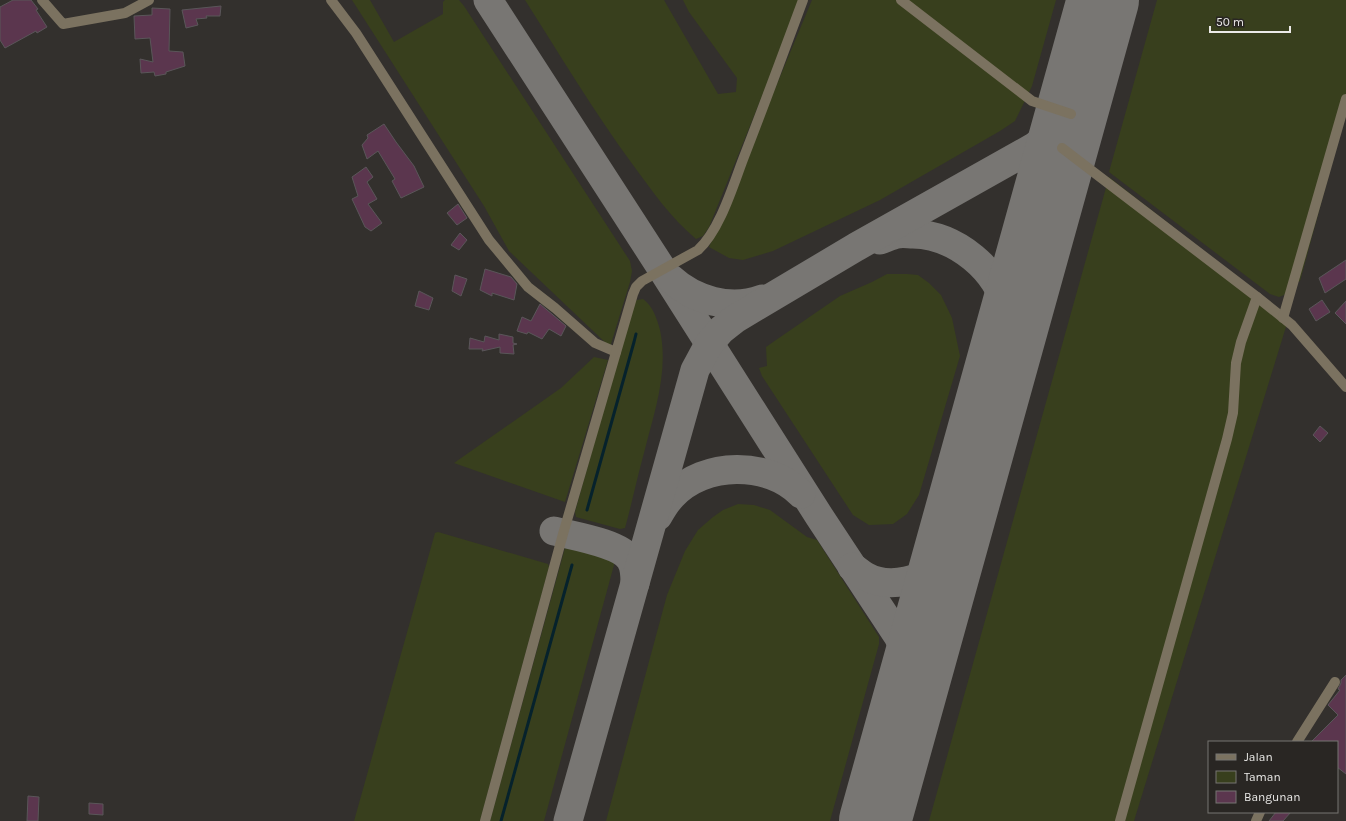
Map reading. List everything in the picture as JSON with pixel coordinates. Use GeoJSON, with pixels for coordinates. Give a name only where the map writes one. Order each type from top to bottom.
{"type":"FeatureCollection","features":[{"type":"Feature","properties":{"kind":"street"},"geometry":{"type":"LineString","coordinates":[[42,0],[63,24],[125,13],[149,0]]}},
{"type":"Feature","properties":{"kind":"street"},"geometry":{"type":"LineString","coordinates":[[331,0],[360,40],[490,240],[528,287],[555,308],[595,343],[616,352]]}},
{"type":"Feature","properties":{"kind":"street"},"geometry":{"type":"LineString","coordinates":[[485,821],[563,534],[633,294],[636,287],[650,276],[688,256],[705,244],[711,235],[726,204],[768,97],[803,0]]}},
{"type":"Feature","properties":{"kind":"street"},"geometry":{"type":"LineString","coordinates":[[901,0],[1032,101],[1071,114]]}},
{"type":"Feature","properties":{"kind":"street"},"geometry":{"type":"LineString","coordinates":[[1283,318],[1346,99]]}},
{"type":"Feature","properties":{"kind":"street"},"geometry":{"type":"LineString","coordinates":[[1062,148],[1292,325],[1346,386]]}},
{"type":"Feature","properties":{"kind":"street"},"geometry":{"type":"LineString","coordinates":[[1120,821],[1227,440],[1233,412],[1236,363],[1241,342],[1256,297]]}},
{"type":"Feature","properties":{"kind":"street"},"geometry":{"type":"LineString","coordinates":[[1298,741],[1334,682]]}},
{"type":"Feature","properties":{"kind":"green space"},"geometry":{"type":"Polygon","coordinates":[[[352,0],[370,0],[394,42],[443,14],[443,2],[445,0],[459,0],[464,6],[630,261],[632,271],[630,282],[610,347],[509,251],[484,206],[352,0]]]}},
{"type":"Feature","properties":{"kind":"green space"},"geometry":{"type":"Polygon","coordinates":[[[525,0],[664,0],[718,94],[736,92],[737,78],[689,12],[683,0],[801,0],[709,227],[703,236],[696,239],[678,222],[633,165],[605,125],[525,0]]]}},
{"type":"Feature","properties":{"kind":"green space"},"geometry":{"type":"Polygon","coordinates":[[[812,0],[1056,0],[1032,86],[1015,121],[880,200],[773,251],[743,260],[729,258],[709,247],[812,0]]]}},
{"type":"Feature","properties":{"kind":"green space"},"geometry":{"type":"Polygon","coordinates":[[[1157,0],[1346,0],[1346,112],[1300,281],[1289,287],[1284,295],[1279,297],[1270,294],[1109,172],[1157,0]]]}},
{"type":"Feature","properties":{"kind":"green space"},"geometry":{"type":"Polygon","coordinates":[[[1109,177],[1289,317],[1134,821],[929,821],[1109,177]]]}},
{"type":"Feature","properties":{"kind":"green space"},"geometry":{"type":"Polygon","coordinates":[[[887,274],[918,275],[941,295],[952,318],[960,356],[919,495],[907,514],[893,524],[869,525],[853,515],[762,376],[759,368],[767,366],[766,347],[840,296],[887,274]]]}},
{"type":"Feature","properties":{"kind":"green space"},"geometry":{"type":"Polygon","coordinates":[[[643,299],[652,309],[660,330],[663,361],[662,377],[656,408],[625,528],[620,529],[576,517],[575,512],[633,303],[637,300],[643,299]]]}},
{"type":"Feature","properties":{"kind":"green space"},"geometry":{"type":"Polygon","coordinates":[[[594,357],[608,360],[565,502],[454,463],[561,388],[594,357]]]}},
{"type":"Feature","properties":{"kind":"green space"},"geometry":{"type":"Polygon","coordinates":[[[738,504],[754,505],[770,510],[807,537],[817,540],[879,637],[879,644],[830,821],[606,821],[667,595],[685,551],[698,530],[723,510],[738,504]]]}},
{"type":"Feature","properties":{"kind":"green space"},"geometry":{"type":"Polygon","coordinates":[[[438,532],[548,564],[549,567],[480,821],[354,821],[435,533],[438,532]]]}},
{"type":"Feature","properties":{"kind":"green space"},"geometry":{"type":"Polygon","coordinates":[[[572,545],[598,554],[609,556],[614,560],[614,565],[544,821],[490,821],[565,548],[572,545]]]}},
{"type":"Feature","properties":{"kind":"building"},"geometry":{"type":"Polygon","coordinates":[[[13,0],[31,0],[38,9],[36,10],[47,27],[37,33],[36,31],[5,48],[0,40],[0,7],[13,0]]]}},
{"type":"Feature","properties":{"kind":"building"},"geometry":{"type":"Polygon","coordinates":[[[221,6],[220,16],[206,16],[207,18],[196,19],[198,25],[186,28],[182,10],[221,6]]]}},
{"type":"Feature","properties":{"kind":"building"},"geometry":{"type":"Polygon","coordinates":[[[152,8],[170,9],[169,51],[183,52],[185,66],[166,72],[166,74],[155,76],[154,72],[141,73],[140,59],[153,62],[150,38],[135,39],[134,16],[152,15],[152,8]]]}},
{"type":"Feature","properties":{"kind":"building"},"geometry":{"type":"Polygon","coordinates":[[[384,124],[414,166],[424,187],[401,198],[392,181],[395,179],[378,151],[367,159],[362,145],[368,138],[367,135],[384,124]]]}},
{"type":"Feature","properties":{"kind":"building"},"geometry":{"type":"Polygon","coordinates":[[[366,167],[373,177],[367,182],[377,199],[368,204],[382,223],[371,231],[365,227],[352,199],[358,196],[352,177],[366,167]]]}},
{"type":"Feature","properties":{"kind":"building"},"geometry":{"type":"Polygon","coordinates":[[[458,204],[467,218],[457,225],[447,213],[458,204]]]}},
{"type":"Feature","properties":{"kind":"building"},"geometry":{"type":"Polygon","coordinates":[[[460,233],[467,240],[459,250],[451,245],[460,233]]]}},
{"type":"Feature","properties":{"kind":"building"},"geometry":{"type":"Polygon","coordinates":[[[1346,260],[1346,279],[1325,293],[1319,278],[1346,260]]]}},
{"type":"Feature","properties":{"kind":"building"},"geometry":{"type":"Polygon","coordinates":[[[485,269],[511,277],[517,284],[514,300],[492,293],[492,296],[480,290],[485,269]]]}},
{"type":"Feature","properties":{"kind":"building"},"geometry":{"type":"Polygon","coordinates":[[[455,275],[467,279],[461,296],[452,291],[455,275]]]}},
{"type":"Feature","properties":{"kind":"building"},"geometry":{"type":"Polygon","coordinates":[[[419,291],[433,298],[429,310],[415,306],[419,291]]]}},
{"type":"Feature","properties":{"kind":"building"},"geometry":{"type":"Polygon","coordinates":[[[1322,300],[1330,312],[1316,321],[1309,309],[1322,300]]]}},
{"type":"Feature","properties":{"kind":"building"},"geometry":{"type":"Polygon","coordinates":[[[1346,301],[1346,324],[1335,313],[1346,301]]]}},
{"type":"Feature","properties":{"kind":"building"},"geometry":{"type":"Polygon","coordinates":[[[540,304],[566,326],[561,336],[549,329],[542,339],[528,332],[527,334],[517,331],[522,317],[531,321],[540,304]]]}},
{"type":"Feature","properties":{"kind":"building"},"geometry":{"type":"Polygon","coordinates":[[[499,334],[513,337],[513,343],[517,344],[513,345],[514,354],[500,353],[500,347],[482,351],[483,349],[469,349],[470,338],[484,342],[485,336],[499,340],[499,334]]]}},
{"type":"Feature","properties":{"kind":"building"},"geometry":{"type":"Polygon","coordinates":[[[1320,426],[1328,433],[1320,442],[1313,435],[1320,426]]]}},
{"type":"Feature","properties":{"kind":"building"},"geometry":{"type":"Polygon","coordinates":[[[1346,675],[1346,774],[1338,768],[1338,741],[1312,741],[1338,715],[1328,705],[1340,690],[1338,689],[1341,680],[1346,675]]]}},
{"type":"Feature","properties":{"kind":"building"},"geometry":{"type":"Polygon","coordinates":[[[28,796],[39,797],[38,821],[27,821],[28,796]]]}},
{"type":"Feature","properties":{"kind":"building"},"geometry":{"type":"Polygon","coordinates":[[[89,803],[103,804],[103,815],[89,814],[89,803]]]}},
{"type":"Feature","properties":{"kind":"building"},"geometry":{"type":"Polygon","coordinates":[[[1275,813],[1290,813],[1283,821],[1269,821],[1275,813]]]}},
{"type":"Feature","properties":{"kind":"waterway"},"geometry":{"type":"LineString","coordinates":[[587,510],[636,334]]}},
{"type":"Feature","properties":{"kind":"waterway"},"geometry":{"type":"LineString","coordinates":[[501,821],[572,565]]}},
{"type":"Feature","properties":{"kind":"taxiway"},"geometry":{"type":"LineString","coordinates":[[488,0],[664,272],[819,516],[898,636],[906,651],[910,663],[910,692]]}},
{"type":"Feature","properties":{"kind":"taxiway"},"geometry":{"type":"LineString","coordinates":[[568,821],[695,370],[709,344],[721,330],[735,319],[856,247],[1034,147],[1055,131],[1071,114]]}},
{"type":"Feature","properties":{"kind":"taxiway"},"geometry":{"type":"LineString","coordinates":[[880,240],[900,234],[929,236],[960,248],[973,258],[985,269],[995,282],[1002,297],[1008,316],[1008,343]]}},
{"type":"Feature","properties":{"kind":"taxiway"},"geometry":{"type":"LineString","coordinates":[[670,278],[690,292],[713,301],[738,304],[762,299]]}},
{"type":"Feature","properties":{"kind":"taxiway"},"geometry":{"type":"LineString","coordinates":[[658,516],[670,498],[685,485],[701,476],[718,471],[755,471],[772,475],[788,483],[801,494]]}},
{"type":"Feature","properties":{"kind":"taxiway"},"geometry":{"type":"LineString","coordinates":[[554,531],[606,544],[624,553],[633,564],[635,583]]}},
{"type":"Feature","properties":{"kind":"taxiway"},"geometry":{"type":"LineString","coordinates":[[852,567],[863,575],[875,580],[896,583],[917,578],[946,565]]}},
{"type":"Feature","properties":{"kind":"runway"},"geometry":{"type":"LineString","coordinates":[[875,821],[1103,0]]}}]}
